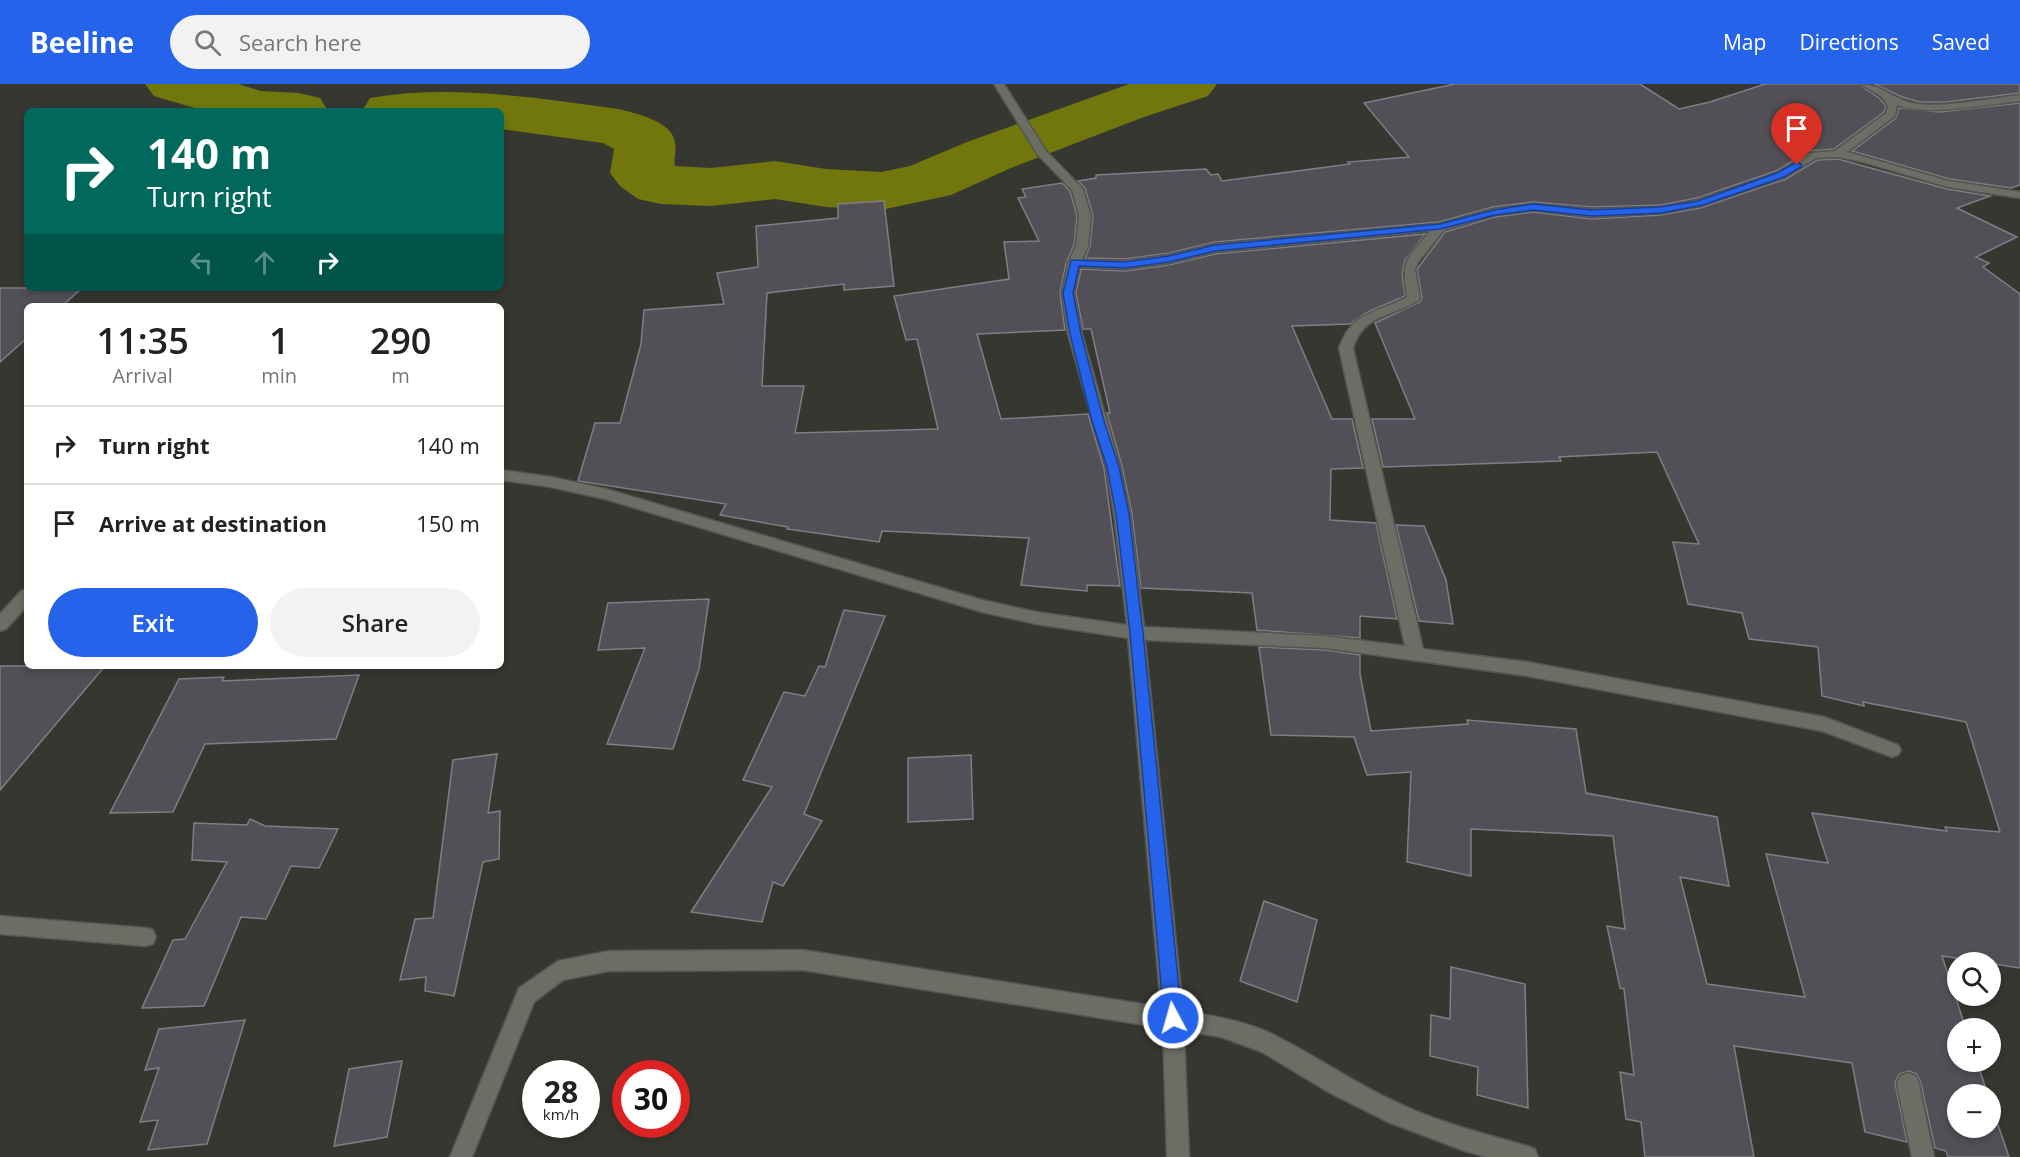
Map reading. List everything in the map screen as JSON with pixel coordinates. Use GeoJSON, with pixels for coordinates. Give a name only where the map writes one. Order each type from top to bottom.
{"type":"FeatureCollection","features":[{"type":"Feature","properties":{"kind":"street"},"geometry":{"type":"LineString","coordinates":[[999,84],[1042,153],[1077,189],[1086,216],[1082,246],[1074,263],[1068,293],[1075,334],[1113,467],[1122,514],[1136,633],[1173,1018],[1179,1157]]}},
{"type":"Feature","properties":{"kind":"street"},"geometry":{"type":"LineString","coordinates":[[1865,84],[1906,105],[1930,107],[2020,98]]}},
{"type":"Feature","properties":{"kind":"street"},"geometry":{"type":"LineString","coordinates":[[1838,154],[1891,114],[1893,106],[1886,96]]}},
{"type":"Feature","properties":{"kind":"street"},"geometry":{"type":"LineString","coordinates":[[1074,263],[1125,265],[1169,259],[1215,248],[1440,226],[1494,212],[1533,207],[1592,213],[1661,210],[1690,205],[1781,175],[1814,155],[1838,154],[1865,159],[1947,184],[2020,195]]}},
{"type":"Feature","properties":{"kind":"street"},"geometry":{"type":"LineString","coordinates":[[1415,652],[1346,348],[1348,335],[1358,324],[1370,316],[1405,304],[1414,298],[1409,269],[1412,261],[1440,226]]}},
{"type":"Feature","properties":{"kind":"street"},"geometry":{"type":"LineString","coordinates":[[504,475],[551,482],[606,494],[982,606],[1035,618],[1136,633],[1325,642],[1415,652],[1527,669],[1824,724],[1892,750]]}},
{"type":"Feature","properties":{"kind":"street"},"geometry":{"type":"LineString","coordinates":[[0,625],[24,598]]}},
{"type":"Feature","properties":{"kind":"street"},"geometry":{"type":"LineString","coordinates":[[0,925],[146,937]]}},
{"type":"Feature","properties":{"kind":"street"},"geometry":{"type":"LineString","coordinates":[[461,1157],[526,995],[558,971],[609,961],[803,960],[1173,1018],[1221,1028],[1268,1043],[1338,1085],[1396,1114],[1465,1140],[1527,1157]]}},
{"type":"Feature","properties":{"kind":"street"},"geometry":{"type":"LineString","coordinates":[[1908,1084],[1923,1157]]}},
{"type":"Feature","properties":{"kind":"building"},"geometry":{"type":"Polygon","coordinates":[[[1455,84],[1640,84],[1679,109],[1710,102],[1765,84],[1858,84],[1879,98],[1886,106],[1884,112],[1834,149],[1809,151],[1776,171],[1697,198],[1661,205],[1592,207],[1533,202],[1493,207],[1439,222],[1215,242],[1169,253],[1125,259],[1085,258],[1090,246],[1093,216],[1085,188],[1078,181],[1096,178],[1096,175],[1206,169],[1211,175],[1218,174],[1222,181],[1350,164],[1348,162],[1409,157],[1364,103],[1455,84]]]}},
{"type":"Feature","properties":{"kind":"building"},"geometry":{"type":"Polygon","coordinates":[[[1874,84],[2020,84],[2020,93],[1946,102],[1919,102],[1874,84]]]}},
{"type":"Feature","properties":{"kind":"building"},"geometry":{"type":"Polygon","coordinates":[[[2020,103],[2020,185],[2011,188],[1949,179],[1852,151],[1896,118],[1899,108],[1939,112],[2020,103]]]}},
{"type":"Feature","properties":{"kind":"building"},"geometry":{"type":"Polygon","coordinates":[[[1838,159],[1947,189],[1990,196],[1957,208],[2017,237],[1976,257],[1989,263],[1983,267],[2020,294],[2020,968],[2001,965],[2001,952],[1947,952],[1947,957],[1942,956],[1947,971],[1947,1006],[1958,1006],[1962,1018],[1947,1018],[1947,1072],[1980,1072],[1984,1084],[1947,1084],[1947,1138],[2001,1138],[2001,1133],[2009,1157],[1948,1157],[1946,1151],[1935,1148],[1917,1074],[1909,1071],[1899,1074],[1895,1083],[1907,1142],[1865,1132],[1852,1063],[1734,1046],[1754,1157],[1645,1157],[1641,1122],[1626,1119],[1620,1072],[1634,1075],[1624,989],[1620,988],[1607,926],[1625,929],[1613,836],[1471,829],[1471,876],[1407,862],[1411,772],[1367,775],[1354,737],[1271,735],[1259,647],[1325,650],[1360,655],[1360,674],[1371,731],[1468,724],[1467,720],[1576,729],[1586,793],[1717,817],[1729,886],[1680,877],[1707,984],[1805,997],[1766,854],[1828,863],[1812,813],[1947,831],[1945,827],[2000,832],[1966,722],[1863,702],[1864,706],[1822,696],[1818,647],[1749,639],[1742,613],[1688,604],[1673,542],[1699,544],[1657,452],[1559,457],[1561,461],[1383,467],[1372,419],[1415,419],[1375,323],[1420,302],[1422,298],[1417,269],[1445,232],[1495,217],[1533,212],[1592,219],[1661,215],[1700,208],[1786,179],[1817,160],[1838,159]]]}},
{"type":"Feature","properties":{"kind":"building"},"geometry":{"type":"Polygon","coordinates":[[[1062,183],[1070,191],[1077,216],[1074,245],[1066,263],[1060,293],[1065,330],[977,334],[1001,419],[1088,414],[1104,468],[1120,586],[1087,585],[1087,591],[1021,585],[1029,538],[882,531],[879,542],[787,529],[788,527],[720,515],[726,504],[578,481],[595,423],[620,423],[641,344],[644,310],[724,304],[717,273],[758,267],[756,226],[838,218],[838,204],[884,201],[894,286],[844,290],[844,284],[767,293],[762,386],[804,386],[795,433],[938,429],[917,339],[906,340],[894,296],[1009,279],[1004,242],[1039,241],[1018,198],[1026,197],[1022,189],[1062,183]]]}},
{"type":"Feature","properties":{"kind":"building"},"geometry":{"type":"Polygon","coordinates":[[[1425,234],[1405,260],[1402,274],[1405,296],[1366,313],[1350,324],[1292,326],[1332,419],[1352,419],[1363,468],[1331,469],[1330,520],[1376,523],[1397,619],[1360,616],[1360,638],[1257,630],[1252,593],[1141,588],[1132,514],[1122,466],[1107,413],[1110,413],[1091,329],[1083,329],[1076,293],[1081,269],[1125,271],[1169,265],[1215,254],[1425,234]]]}},
{"type":"Feature","properties":{"kind":"building"},"geometry":{"type":"Polygon","coordinates":[[[0,288],[24,288],[24,291],[79,291],[65,303],[24,303],[24,341],[0,362],[0,288]]]}},
{"type":"Feature","properties":{"kind":"building"},"geometry":{"type":"Polygon","coordinates":[[[1396,525],[1424,526],[1446,580],[1453,624],[1419,621],[1396,525]]]}},
{"type":"Feature","properties":{"kind":"building"},"geometry":{"type":"Polygon","coordinates":[[[709,599],[699,669],[673,749],[607,744],[645,648],[598,650],[608,603],[709,599]]]}},
{"type":"Feature","properties":{"kind":"building"},"geometry":{"type":"Polygon","coordinates":[[[844,610],[885,616],[804,814],[822,821],[783,886],[773,882],[762,922],[691,912],[772,787],[743,780],[784,692],[805,696],[819,666],[825,667],[844,610]]]}},
{"type":"Feature","properties":{"kind":"building"},"geometry":{"type":"Polygon","coordinates":[[[0,666],[24,666],[24,669],[102,669],[0,790],[0,666]]]}},
{"type":"Feature","properties":{"kind":"building"},"geometry":{"type":"Polygon","coordinates":[[[359,675],[336,739],[205,744],[173,812],[110,813],[179,679],[224,677],[222,681],[359,675]]]}},
{"type":"Feature","properties":{"kind":"building"},"geometry":{"type":"Polygon","coordinates":[[[497,754],[488,813],[500,811],[499,859],[483,862],[454,996],[425,991],[426,977],[400,980],[415,919],[433,918],[453,760],[497,754]]]}},
{"type":"Feature","properties":{"kind":"building"},"geometry":{"type":"Polygon","coordinates":[[[971,755],[973,819],[908,822],[908,758],[971,755]]]}},
{"type":"Feature","properties":{"kind":"building"},"geometry":{"type":"Polygon","coordinates":[[[250,819],[265,826],[338,829],[319,868],[291,866],[266,919],[241,917],[204,1006],[142,1008],[173,940],[185,939],[227,862],[192,860],[194,823],[247,825],[250,819]]]}},
{"type":"Feature","properties":{"kind":"building"},"geometry":{"type":"Polygon","coordinates":[[[1264,901],[1317,920],[1297,1002],[1240,981],[1264,901]]]}},
{"type":"Feature","properties":{"kind":"building"},"geometry":{"type":"Polygon","coordinates":[[[1451,967],[1525,984],[1528,1108],[1477,1095],[1478,1067],[1430,1056],[1431,1015],[1450,1019],[1451,967]]]}},
{"type":"Feature","properties":{"kind":"building"},"geometry":{"type":"Polygon","coordinates":[[[245,1020],[207,1144],[148,1150],[158,1120],[140,1122],[159,1068],[145,1070],[159,1029],[245,1020]]]}},
{"type":"Feature","properties":{"kind":"building"},"geometry":{"type":"Polygon","coordinates":[[[402,1061],[387,1137],[334,1146],[349,1069],[402,1061]]]}},
{"type":"Feature","properties":{"kind":"waterway"},"geometry":{"type":"LineString","coordinates":[[174,84],[258,108]]}},
{"type":"Feature","properties":{"kind":"waterway"},"geometry":{"type":"LineString","coordinates":[[504,111],[618,127],[645,141],[642,173],[661,185],[711,187],[775,180],[826,188],[881,191],[928,181],[989,155],[1123,105],[1188,84]]}},
{"type":"Feature","properties":{"kind":"waterway"},"geometry":{"type":"LineString","coordinates":[[452,108],[479,108]]}},
{"type":"Feature","properties":{"kind":"route"},"geometry":{"type":"LineString","coordinates":[[1173,1018],[1136,633],[1122,514],[1113,467],[1075,334],[1068,293],[1074,263],[1125,265],[1169,259],[1215,248],[1440,226],[1494,212],[1533,207],[1592,213],[1661,210],[1700,203],[1781,175],[1797,165]]}}]}
